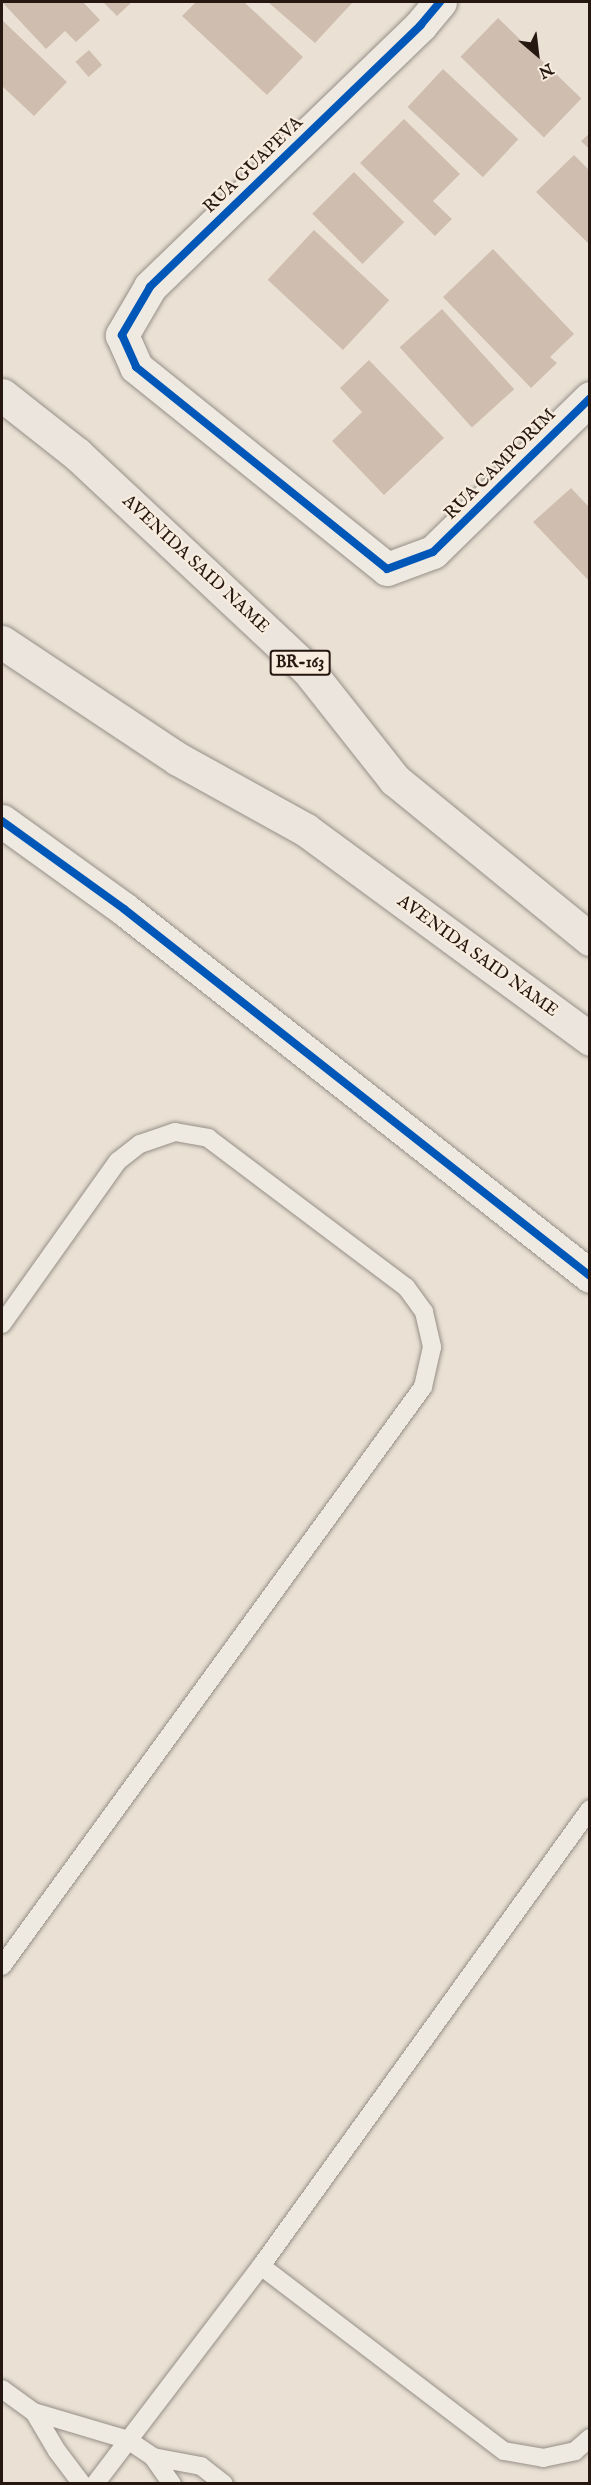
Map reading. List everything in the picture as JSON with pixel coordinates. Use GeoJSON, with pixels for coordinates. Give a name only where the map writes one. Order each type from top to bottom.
{"type":"FeatureCollection","features":[{"type":"Feature","properties":{"kind":"highway","name":"AVENIDA SAID NAME"},"geometry":{"type":"LineString","coordinates":[[2,395],[77,454],[308,670],[394,780],[590,939]]}},
{"type":"Feature","properties":{"kind":"highway","name":"AVENIDA SAID NAME"},"geometry":{"type":"LineString","coordinates":[[2,642],[178,759],[306,830],[590,1039]]}},
{"type":"Feature","properties":{"kind":"street","name":"RUA GUAPEVA"},"geometry":{"type":"LineString","coordinates":[[433,552],[387,569],[136,367],[122,335],[150,287],[421,25],[440,2]]}},
{"type":"Feature","properties":{"kind":"street","name":"RUA CAMPORIM"},"geometry":{"type":"LineString","coordinates":[[433,552],[590,398]]}},
{"type":"Feature","properties":{"kind":"street"},"geometry":{"type":"LineString","coordinates":[[2,821],[124,909],[590,1276]]}},
{"type":"Feature","properties":{"kind":"lane"},"geometry":{"type":"LineString","coordinates":[[2,1324],[118,1161],[140,1144],[175,1132],[208,1138],[406,1287],[424,1312],[432,1347],[423,1387],[2,1966]]}},
{"type":"Feature","properties":{"kind":"lane"},"geometry":{"type":"LineString","coordinates":[[95,2484],[261,2266],[590,1809]]}},
{"type":"Feature","properties":{"kind":"lane"},"geometry":{"type":"LineString","coordinates":[[261,2266],[504,2451],[543,2458],[575,2451],[590,2438]]}},
{"type":"Feature","properties":{"kind":"lane"},"geometry":{"type":"LineString","coordinates":[[2,2389],[34,2412],[128,2440],[188,2484]]}},
{"type":"Feature","properties":{"kind":"lane"},"geometry":{"type":"LineString","coordinates":[[34,2412],[57,2451],[82,2484]]}},
{"type":"Feature","properties":{"kind":"lane"},"geometry":{"type":"LineString","coordinates":[[153,2457],[172,2484]]}},
{"type":"Feature","properties":{"kind":"lane"},"geometry":{"type":"LineString","coordinates":[[153,2457],[201,2466],[224,2484]]}},
{"type":"Feature","properties":{"kind":"building"},"geometry":{"type":"Polygon","coordinates":[[[2,2],[83,2],[100,20],[76,42],[65,31],[46,49],[2,2]]]}},
{"type":"Feature","properties":{"kind":"building"},"geometry":{"type":"Polygon","coordinates":[[[103,2],[132,2],[117,16],[103,2]]]}},
{"type":"Feature","properties":{"kind":"building"},"geometry":{"type":"Polygon","coordinates":[[[196,2],[244,2],[303,57],[267,95],[182,16],[196,2]]]}},
{"type":"Feature","properties":{"kind":"building"},"geometry":{"type":"Polygon","coordinates":[[[268,2],[353,2],[315,43],[268,2]]]}},
{"type":"Feature","properties":{"kind":"building"},"geometry":{"type":"Polygon","coordinates":[[[498,18],[581,99],[544,137],[460,57],[498,18]]]}},
{"type":"Feature","properties":{"kind":"building"},"geometry":{"type":"Polygon","coordinates":[[[2,20],[67,82],[34,116],[3,87],[2,89],[2,20]]]}},
{"type":"Feature","properties":{"kind":"building"},"geometry":{"type":"Polygon","coordinates":[[[89,50],[102,65],[89,77],[75,62],[89,50]]]}},
{"type":"Feature","properties":{"kind":"building"},"geometry":{"type":"Polygon","coordinates":[[[443,69],[518,139],[483,177],[408,107],[443,69]]]}},
{"type":"Feature","properties":{"kind":"building"},"geometry":{"type":"Polygon","coordinates":[[[404,119],[460,174],[433,201],[452,219],[435,236],[360,163],[404,119]]]}},
{"type":"Feature","properties":{"kind":"building"},"geometry":{"type":"Polygon","coordinates":[[[590,133],[590,150],[581,141],[590,133]]]}},
{"type":"Feature","properties":{"kind":"building"},"geometry":{"type":"Polygon","coordinates":[[[574,155],[590,171],[590,245],[536,192],[574,155]]]}},
{"type":"Feature","properties":{"kind":"building"},"geometry":{"type":"Polygon","coordinates":[[[354,172],[404,222],[362,264],[312,214],[354,172]]]}},
{"type":"Feature","properties":{"kind":"building"},"geometry":{"type":"Polygon","coordinates":[[[314,230],[389,300],[343,350],[268,280],[314,230]]]}},
{"type":"Feature","properties":{"kind":"building"},"geometry":{"type":"Polygon","coordinates":[[[493,249],[574,334],[550,357],[557,363],[531,388],[443,297],[493,249]]]}},
{"type":"Feature","properties":{"kind":"building"},"geometry":{"type":"Polygon","coordinates":[[[442,309],[514,389],[472,427],[400,347],[442,309]]]}},
{"type":"Feature","properties":{"kind":"building"},"geometry":{"type":"Polygon","coordinates":[[[369,360],[444,438],[384,495],[332,441],[362,412],[340,388],[369,360]]]}},
{"type":"Feature","properties":{"kind":"building"},"geometry":{"type":"Polygon","coordinates":[[[571,488],[590,508],[590,582],[533,522],[571,488]]]}},
{"type":"Feature","properties":{"kind":"cycle path"},"geometry":{"type":"LineString","coordinates":[[440,2],[421,25],[150,287],[122,335],[136,367],[387,569],[433,552],[590,398]]}},
{"type":"Feature","properties":{"kind":"cycle path"},"geometry":{"type":"LineString","coordinates":[[2,821],[124,909],[590,1276]]}}]}
